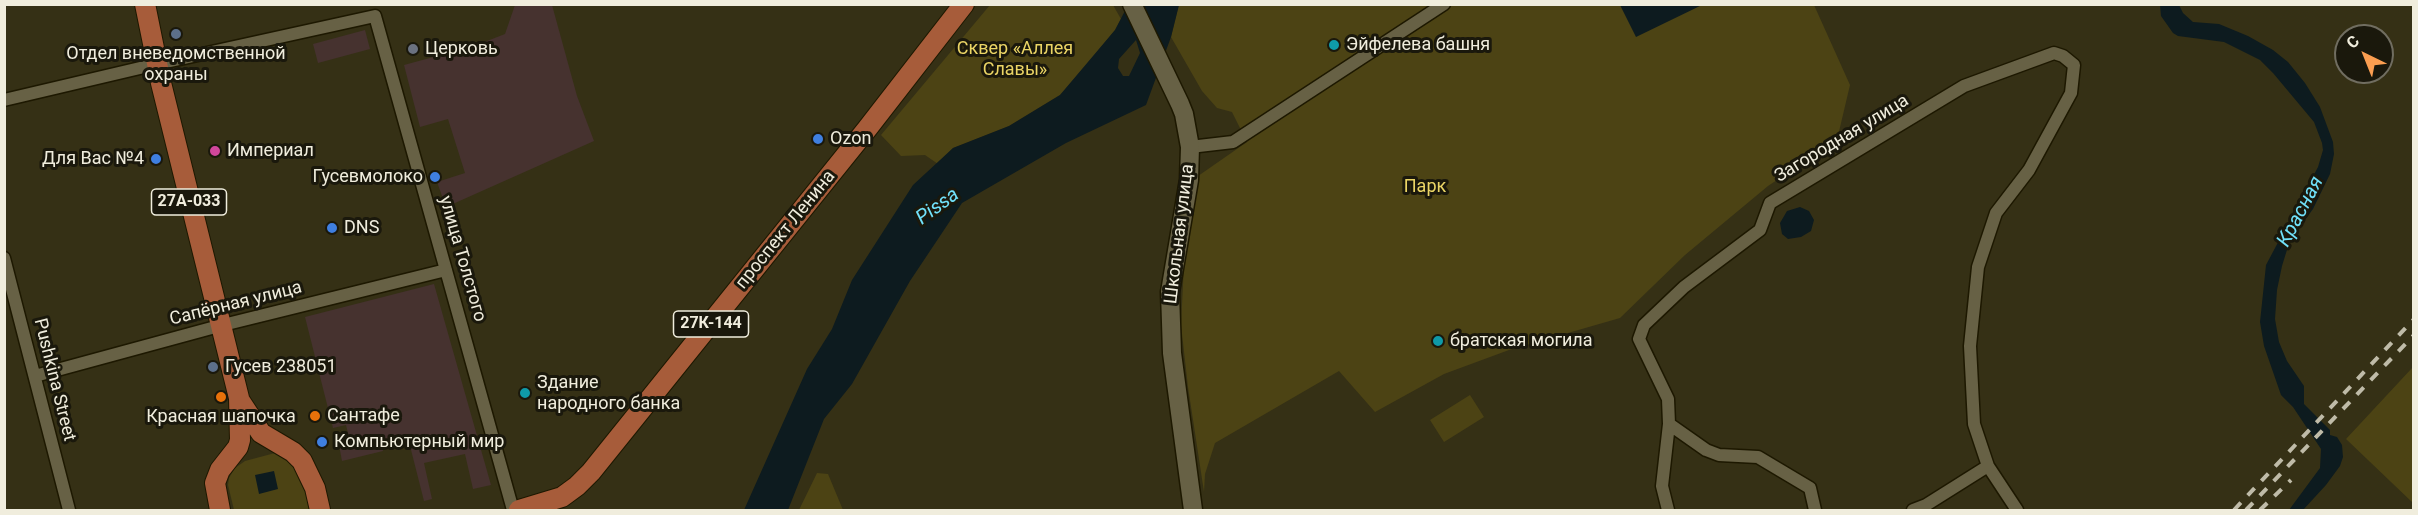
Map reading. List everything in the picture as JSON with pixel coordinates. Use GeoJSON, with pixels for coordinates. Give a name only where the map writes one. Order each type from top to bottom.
{"type":"FeatureCollection","features":[{"type":"Feature","properties":{"kind":"main road","name":"27А-033"},"geometry":{"type":"LineString","coordinates":[[145,4],[219,326],[239,399]]}},
{"type":"Feature","properties":{"kind":"main road","name":"проспект Ленина"},"geometry":{"type":"LineString","coordinates":[[519,510],[562,497],[591,472],[867,129],[964,4]]}},
{"type":"Feature","properties":{"kind":"main road","name":"Школьная улица"},"geometry":{"type":"LineString","coordinates":[[1132,4],[1184,114],[1190,147],[1188,180],[1170,292],[1172,353],[1193,510]]}},
{"type":"Feature","properties":{"kind":"main road"},"geometry":{"type":"LineString","coordinates":[[239,399],[261,433],[293,452],[302,461],[315,488],[320,510]]}},
{"type":"Feature","properties":{"kind":"main road"},"geometry":{"type":"LineString","coordinates":[[220,510],[215,483],[220,470],[235,453],[240,440],[239,399]]}},
{"type":"Feature","properties":{"kind":"main road"},"geometry":{"type":"LineString","coordinates":[[229,459],[248,451],[278,444]]}},
{"type":"Feature","properties":{"kind":"street"},"geometry":{"type":"LineString","coordinates":[[1190,147],[1233,142],[1444,4]]}},
{"type":"Feature","properties":{"kind":"street","name":"улица Толстого"},"geometry":{"type":"LineString","coordinates":[[157,64],[375,16],[513,510]]}},
{"type":"Feature","properties":{"kind":"street","name":"Загородная улица"},"geometry":{"type":"LineString","coordinates":[[1669,424],[1668,399],[1639,339],[1644,325],[1684,287],[1760,230],[1770,203],[1964,86],[2054,54],[2063,56],[2074,65],[2071,93],[2029,170],[1996,213],[1978,267],[1970,346],[1974,423],[1988,466]]}},
{"type":"Feature","properties":{"kind":"street"},"geometry":{"type":"LineString","coordinates":[[4,100],[157,64]]}},
{"type":"Feature","properties":{"kind":"street","name":"Pushkina Street"},"geometry":{"type":"LineString","coordinates":[[4,258],[69,510]]}},
{"type":"Feature","properties":{"kind":"street","name":"Сапёрная улица"},"geometry":{"type":"LineString","coordinates":[[35,376],[219,326],[446,270]]}},
{"type":"Feature","properties":{"kind":"street"},"geometry":{"type":"LineString","coordinates":[[1668,510],[1662,486],[1669,424],[1706,450],[1719,454],[1758,457],[1810,488],[1815,510]]}},
{"type":"Feature","properties":{"kind":"street"},"geometry":{"type":"LineString","coordinates":[[1913,510],[1926,505],[1988,466],[2018,510]]}},
{"type":"Feature","properties":{"kind":"shaded area"},"geometry":{"type":"Polygon","coordinates":[[[515,5],[552,5],[577,96],[594,141],[446,207],[437,182],[465,173],[448,119],[420,127],[404,65],[474,46],[505,34],[515,5]]]}},
{"type":"Feature","properties":{"kind":"shaded area"},"geometry":{"type":"Polygon","coordinates":[[[365,30],[370,49],[318,63],[313,44],[365,30]]]}},
{"type":"Feature","properties":{"kind":"shaded area"},"geometry":{"type":"Polygon","coordinates":[[[434,284],[491,485],[473,489],[465,454],[424,463],[432,499],[424,501],[408,438],[382,444],[383,451],[342,461],[339,445],[350,442],[346,425],[333,428],[305,317],[434,284]]]}},
{"type":"Feature","properties":{"kind":"green space","name":"Парк"},"geometry":{"type":"Polygon","coordinates":[[[1179,4],[1814,5],[1850,85],[1837,140],[1768,186],[1685,255],[1620,318],[1509,350],[1444,374],[1375,412],[1339,371],[1215,443],[1205,474],[1204,492],[1181,325],[1188,183],[1247,142],[1232,112],[1217,108],[1202,91],[1171,37],[1179,4]]]}},
{"type":"Feature","properties":{"kind":"green space","name":"Сквер «Аллея Славы»"},"geometry":{"type":"Polygon","coordinates":[[[990,5],[1113,5],[1121,19],[1115,30],[1060,95],[1009,126],[953,148],[938,164],[925,155],[901,156],[881,135],[990,5]]]}},
{"type":"Feature","properties":{"kind":"green space"},"geometry":{"type":"Polygon","coordinates":[[[2413,367],[2413,503],[2346,439],[2413,367]]]}},
{"type":"Feature","properties":{"kind":"green space"},"geometry":{"type":"Polygon","coordinates":[[[1470,395],[1484,417],[1444,442],[1430,420],[1470,395]]]}},
{"type":"Feature","properties":{"kind":"green space"},"geometry":{"type":"Polygon","coordinates":[[[275,453],[291,455],[315,510],[234,510],[228,485],[235,468],[245,461],[275,453]]]}},
{"type":"Feature","properties":{"kind":"green space"},"geometry":{"type":"Polygon","coordinates":[[[817,473],[828,474],[843,510],[799,510],[817,473]]]}},
{"type":"Feature","properties":{"kind":"water","name":"Pissa"},"geometry":{"type":"Polygon","coordinates":[[[1128,5],[1179,5],[1171,37],[1146,105],[1066,143],[962,203],[910,281],[852,384],[824,419],[788,510],[744,510],[807,369],[832,329],[852,280],[913,185],[953,148],[1009,126],[1060,95],[1115,30],[1128,5]],[[1136,40],[1119,59],[1118,68],[1123,76],[1129,76],[1140,53],[1136,40]]]}},
{"type":"Feature","properties":{"kind":"water"},"geometry":{"type":"Polygon","coordinates":[[[1620,5],[1702,5],[1636,37],[1620,5]]]}},
{"type":"Feature","properties":{"kind":"water","name":"Красная"},"geometry":{"type":"Polygon","coordinates":[[[2160,5],[2179,5],[2183,13],[2193,22],[2219,24],[2273,50],[2288,62],[2305,83],[2320,107],[2333,142],[2334,154],[2330,174],[2313,209],[2290,240],[2277,290],[2275,319],[2279,342],[2287,361],[2304,386],[2304,404],[2330,430],[2330,435],[2337,437],[2342,445],[2343,457],[2340,466],[2303,510],[2289,510],[2320,468],[2321,449],[2293,407],[2281,395],[2264,346],[2260,322],[2266,265],[2318,167],[2323,150],[2322,143],[2314,122],[2260,60],[2224,42],[2178,36],[2173,33],[2161,16],[2160,5]]]}},
{"type":"Feature","properties":{"kind":"water"},"geometry":{"type":"Polygon","coordinates":[[[1800,207],[1809,211],[1814,220],[1811,231],[1801,237],[1788,239],[1782,234],[1780,223],[1787,211],[1800,207]]]}},
{"type":"Feature","properties":{"kind":"water"},"geometry":{"type":"Polygon","coordinates":[[[274,471],[278,489],[259,494],[255,475],[274,471]]]}},
{"type":"Feature","properties":{"kind":"railway"},"geometry":{"type":"LineString","coordinates":[[2234,510],[2414,319]]}},
{"type":"Feature","properties":{"kind":"railway"},"geometry":{"type":"LineString","coordinates":[[2246,510],[2414,335]]}},
{"type":"Feature","properties":{"kind":"railway"},"geometry":{"type":"LineString","coordinates":[[2260,510],[2291,480]]}},
{"type":"Feature","properties":{"kind":"place","name":"Отдел вневедомственной охраны"},"geometry":{"type":"Point","coordinates":[176,34]}},
{"type":"Feature","properties":{"kind":"place","name":"Эйфелева башня"},"geometry":{"type":"Point","coordinates":[1334,45]}},
{"type":"Feature","properties":{"kind":"place","name":"Церковь"},"geometry":{"type":"Point","coordinates":[413,49]}},
{"type":"Feature","properties":{"kind":"place","name":"Ozon"},"geometry":{"type":"Point","coordinates":[818,139]}},
{"type":"Feature","properties":{"kind":"place","name":"Империал"},"geometry":{"type":"Point","coordinates":[215,151]}},
{"type":"Feature","properties":{"kind":"place","name":"Для Вас №4"},"geometry":{"type":"Point","coordinates":[156,159]}},
{"type":"Feature","properties":{"kind":"place","name":"Гусевмолоко"},"geometry":{"type":"Point","coordinates":[435,177]}},
{"type":"Feature","properties":{"kind":"place","name":"DNS"},"geometry":{"type":"Point","coordinates":[332,228]}},
{"type":"Feature","properties":{"kind":"place","name":"братская могила"},"geometry":{"type":"Point","coordinates":[1438,341]}},
{"type":"Feature","properties":{"kind":"place","name":"Гусев 238051"},"geometry":{"type":"Point","coordinates":[213,367]}},
{"type":"Feature","properties":{"kind":"place","name":"Здание народного банка"},"geometry":{"type":"Point","coordinates":[525,393]}},
{"type":"Feature","properties":{"kind":"place","name":"Красная шапочка"},"geometry":{"type":"Point","coordinates":[221,397]}},
{"type":"Feature","properties":{"kind":"place","name":"Сантафе"},"geometry":{"type":"Point","coordinates":[315,416]}},
{"type":"Feature","properties":{"kind":"place","name":"Компьютерный мир"},"geometry":{"type":"Point","coordinates":[322,442]}}]}
